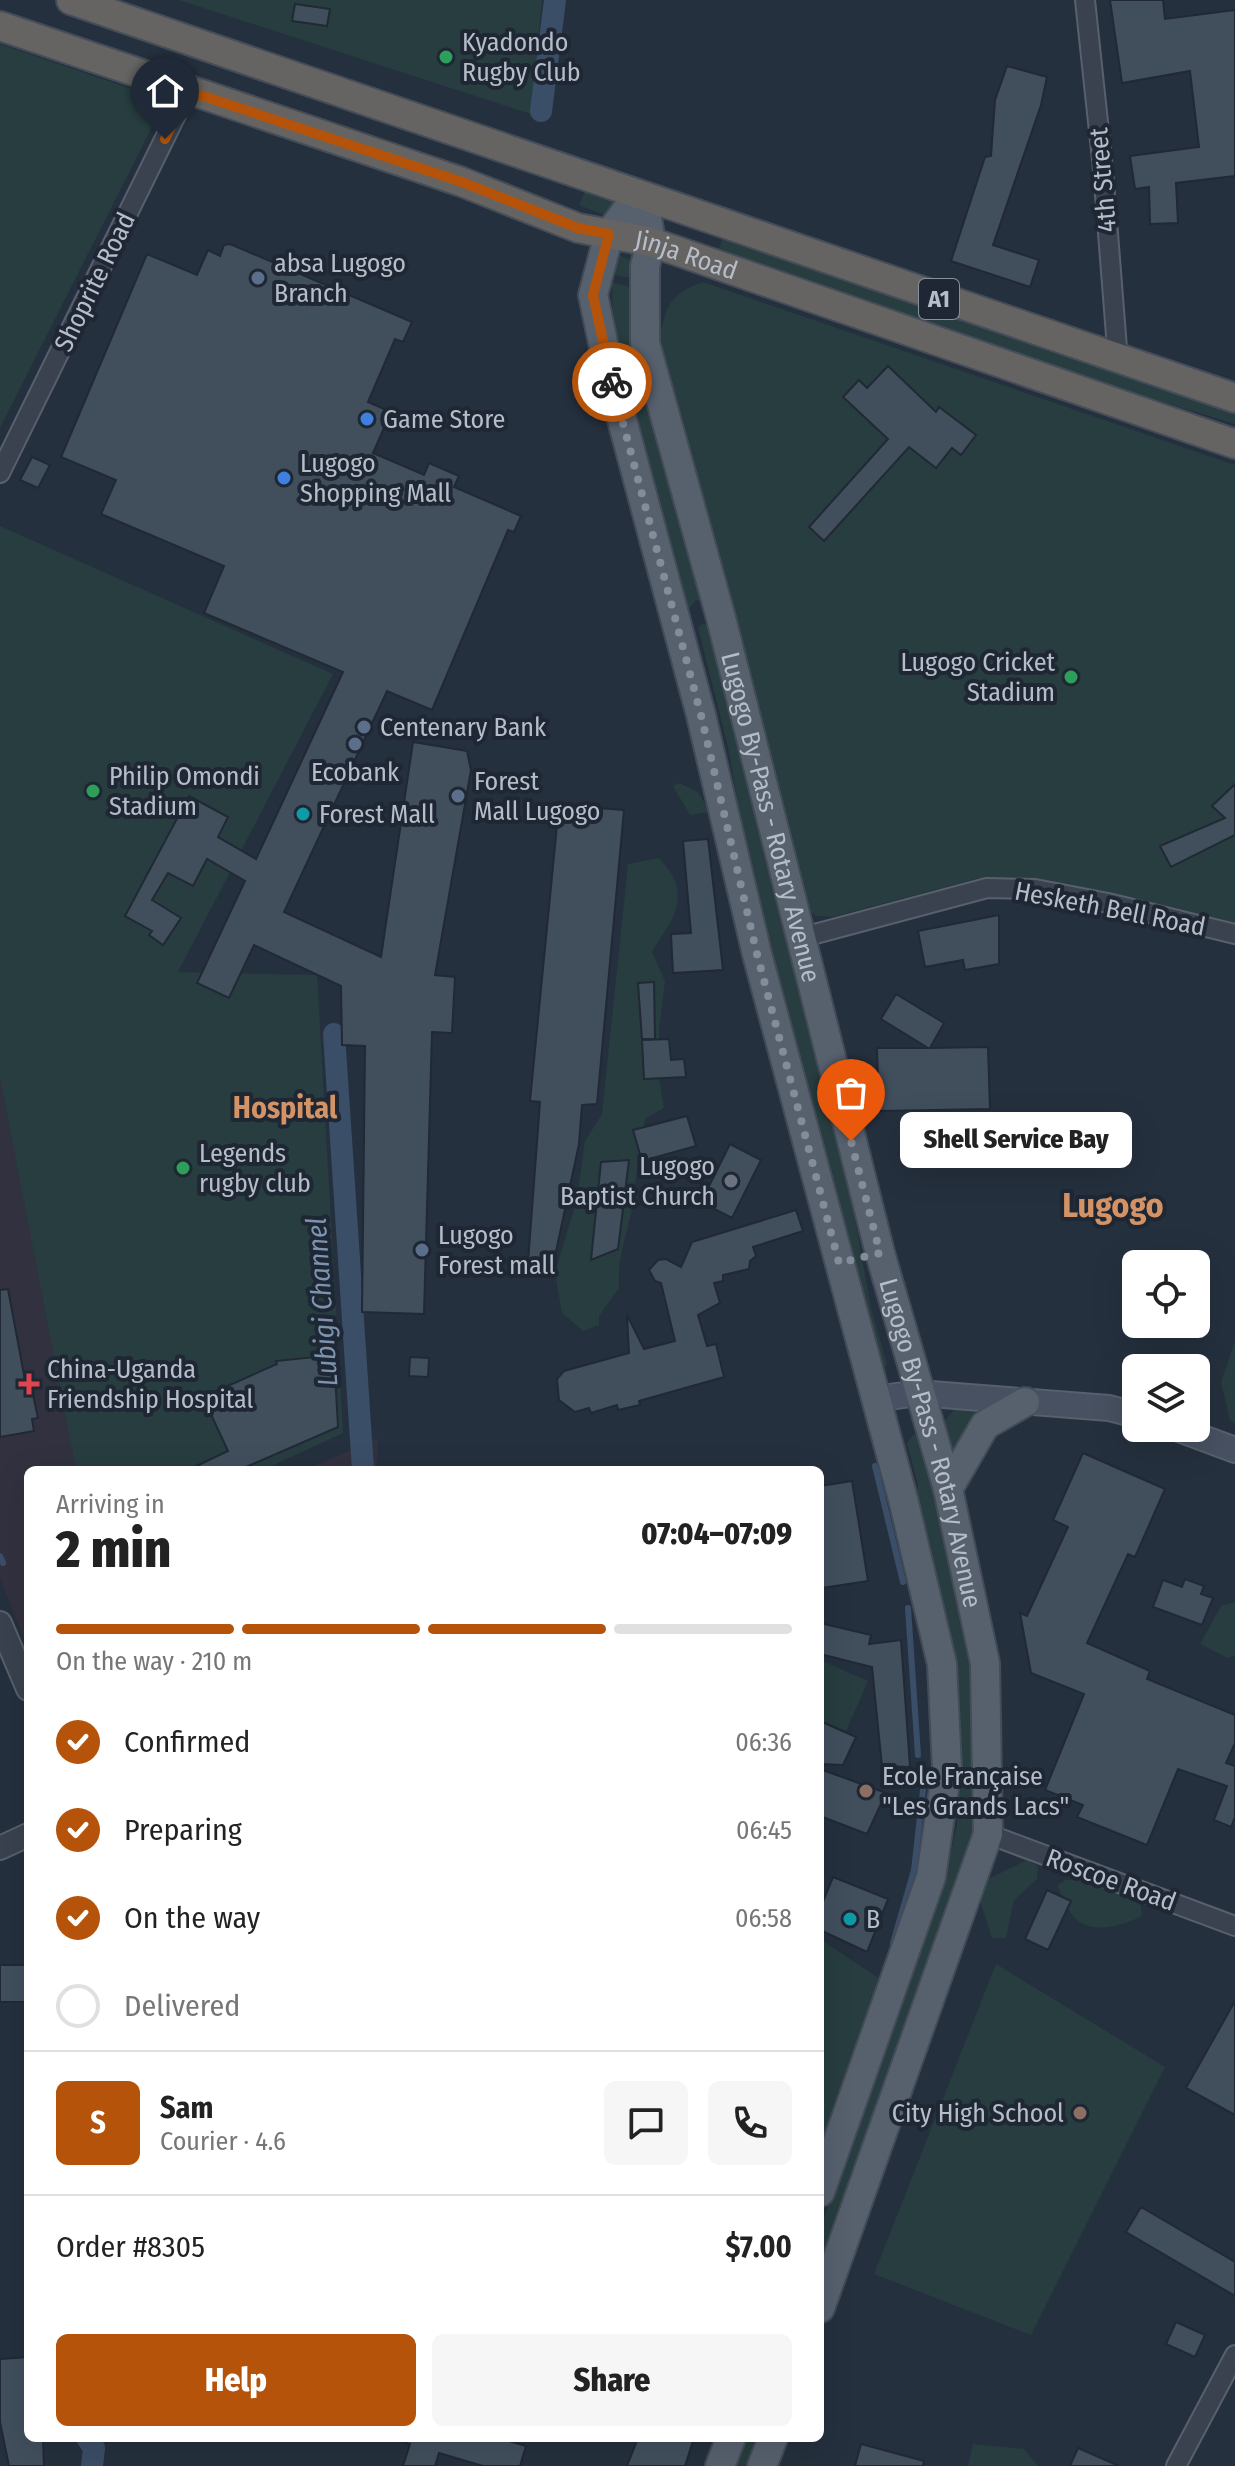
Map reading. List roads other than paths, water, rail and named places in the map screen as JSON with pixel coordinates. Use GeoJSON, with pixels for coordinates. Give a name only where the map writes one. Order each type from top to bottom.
{"type":"FeatureCollection","features":[{"type":"Feature","properties":{"kind":"highway","name":"Jinja Road"},"geometry":{"type":"LineString","coordinates":[[71,0],[479,138],[1118,361],[1235,398]]}},
{"type":"Feature","properties":{"kind":"highway","name":"Jinja Road"},"geometry":{"type":"LineString","coordinates":[[0,26],[462,182],[578,228],[651,242],[1235,444]]}},
{"type":"Feature","properties":{"kind":"main road","name":"Lugogo By-Pass - Rotary Avenue"},"geometry":{"type":"LineString","coordinates":[[641,197],[609,234],[593,295],[613,385],[680,634],[757,954],[942,1664],[947,1768],[931,1877],[824,2181]]}},
{"type":"Feature","properties":{"kind":"main road","name":"Lugogo By-Pass - Rotary Avenue"},"geometry":{"type":"LineString","coordinates":[[641,197],[651,242],[645,266],[645,343],[721,618],[880,1253],[948,1489],[985,1663],[988,1834],[824,2297]]}},
{"type":"Feature","properties":{"kind":"main road"},"geometry":{"type":"LineString","coordinates":[[680,634],[685,621],[694,614],[705,612],[721,618]]}},
{"type":"Feature","properties":{"kind":"main road"},"geometry":{"type":"LineString","coordinates":[[839,1263],[880,1253]]}},
{"type":"Feature","properties":{"kind":"main road"},"geometry":{"type":"LineString","coordinates":[[875,1399],[918,1393],[1122,1411]]}},
{"type":"Feature","properties":{"kind":"main road"},"geometry":{"type":"LineString","coordinates":[[948,1489],[985,1425],[1025,1402]]}},
{"type":"Feature","properties":{"kind":"main road"},"geometry":{"type":"LineString","coordinates":[[1210,1441],[1235,1450]]}},
{"type":"Feature","properties":{"kind":"main road"},"geometry":{"type":"LineString","coordinates":[[720,2466],[729,2442]]}},
{"type":"Feature","properties":{"kind":"main road"},"geometry":{"type":"LineString","coordinates":[[762,2466],[771,2442]]}},
{"type":"Feature","properties":{"kind":"street","name":"4th Street"},"geometry":{"type":"LineString","coordinates":[[1085,0],[1118,361]]}},
{"type":"Feature","properties":{"kind":"street","name":"Shoprite Road"},"geometry":{"type":"LineString","coordinates":[[0,473],[188,91]]}},
{"type":"Feature","properties":{"kind":"street","name":"Hesketh Bell Road"},"geometry":{"type":"LineString","coordinates":[[800,938],[987,888],[1035,889],[1235,934]]}},
{"type":"Feature","properties":{"kind":"street"},"geometry":{"type":"LineString","coordinates":[[0,1623],[24,1680]]}},
{"type":"Feature","properties":{"kind":"street","name":"Roscoe Road"},"geometry":{"type":"LineString","coordinates":[[988,1834],[1235,1926]]}},
{"type":"Feature","properties":{"kind":"street"},"geometry":{"type":"LineString","coordinates":[[0,1848],[24,1837]]}},
{"type":"Feature","properties":{"kind":"street"},"geometry":{"type":"LineString","coordinates":[[1176,2466],[1235,2355]]}},
{"type":"Feature","properties":{"kind":"waterway","name":"Lubigi Channel"},"geometry":{"type":"LineString","coordinates":[[541,111],[555,0]]}},
{"type":"Feature","properties":{"kind":"waterway","name":"Lubigi Channel"},"geometry":{"type":"LineString","coordinates":[[334,1034],[363,1466]]}},
{"type":"Feature","properties":{"kind":"waterway"},"geometry":{"type":"LineString","coordinates":[[875,1466],[903,1582]]}},
{"type":"Feature","properties":{"kind":"waterway"},"geometry":{"type":"LineString","coordinates":[[0,1556],[3,1563]]}},
{"type":"Feature","properties":{"kind":"waterway"},"geometry":{"type":"LineString","coordinates":[[908,1608],[918,1755]]}},
{"type":"Feature","properties":{"kind":"waterway"},"geometry":{"type":"LineString","coordinates":[[893,1943],[914,1870],[923,1790]]}},
{"type":"Feature","properties":{"kind":"waterway","name":"Lubigi Channel"},"geometry":{"type":"LineString","coordinates":[[90,2442],[94,2448],[92,2466]]}},
{"type":"Feature","properties":{"kind":"place","name":"Kyadondo Rugby Club"},"geometry":{"type":"Point","coordinates":[446,57]}},
{"type":"Feature","properties":{"kind":"place","name":"absa Lugogo Branch"},"geometry":{"type":"Point","coordinates":[258,278]}},
{"type":"Feature","properties":{"kind":"place","name":"Game Store"},"geometry":{"type":"Point","coordinates":[367,419]}},
{"type":"Feature","properties":{"kind":"place","name":"Lugogo Shopping Mall"},"geometry":{"type":"Point","coordinates":[284,478]}},
{"type":"Feature","properties":{"kind":"place","name":"Lugogo Cricket Stadium"},"geometry":{"type":"Point","coordinates":[1071,677]}},
{"type":"Feature","properties":{"kind":"place","name":"Centenary Bank"},"geometry":{"type":"Point","coordinates":[364,727]}},
{"type":"Feature","properties":{"kind":"place","name":"Ecobank"},"geometry":{"type":"Point","coordinates":[355,744]}},
{"type":"Feature","properties":{"kind":"place","name":"Philip Omondi Stadium"},"geometry":{"type":"Point","coordinates":[93,791]}},
{"type":"Feature","properties":{"kind":"place","name":"Forest Mall Lugogo"},"geometry":{"type":"Point","coordinates":[458,796]}},
{"type":"Feature","properties":{"kind":"place","name":"Forest Mall"},"geometry":{"type":"Point","coordinates":[303,814]}},
{"type":"Feature","properties":{"kind":"place","name":"Shell Service Bay"},"geometry":{"type":"Point","coordinates":[851,1141]}},
{"type":"Feature","properties":{"kind":"place","name":"Legends rugby club"},"geometry":{"type":"Point","coordinates":[183,1168]}},
{"type":"Feature","properties":{"kind":"place","name":"Lugogo Baptist Church"},"geometry":{"type":"Point","coordinates":[731,1181]}},
{"type":"Feature","properties":{"kind":"place","name":"Lugogo Forest mall"},"geometry":{"type":"Point","coordinates":[422,1250]}},
{"type":"Feature","properties":{"kind":"place","name":"China-Uganda Friendship Hospital"},"geometry":{"type":"Point","coordinates":[29,1384]}},
{"type":"Feature","properties":{"kind":"place","name":"Ecole Française \"Les Grands Lacs\""},"geometry":{"type":"Point","coordinates":[866,1791]}},
{"type":"Feature","properties":{"kind":"place","name":"B"},"geometry":{"type":"Point","coordinates":[850,1919]}},
{"type":"Feature","properties":{"kind":"place","name":"City High School"},"geometry":{"type":"Point","coordinates":[1080,2113]}},
{"type":"Feature","properties":{"kind":"district","name":"Hospital"},"geometry":{"type":"Point","coordinates":[285,1108]}},
{"type":"Feature","properties":{"kind":"district","name":"Lugogo"},"geometry":{"type":"Point","coordinates":[1113,1205]}}]}
